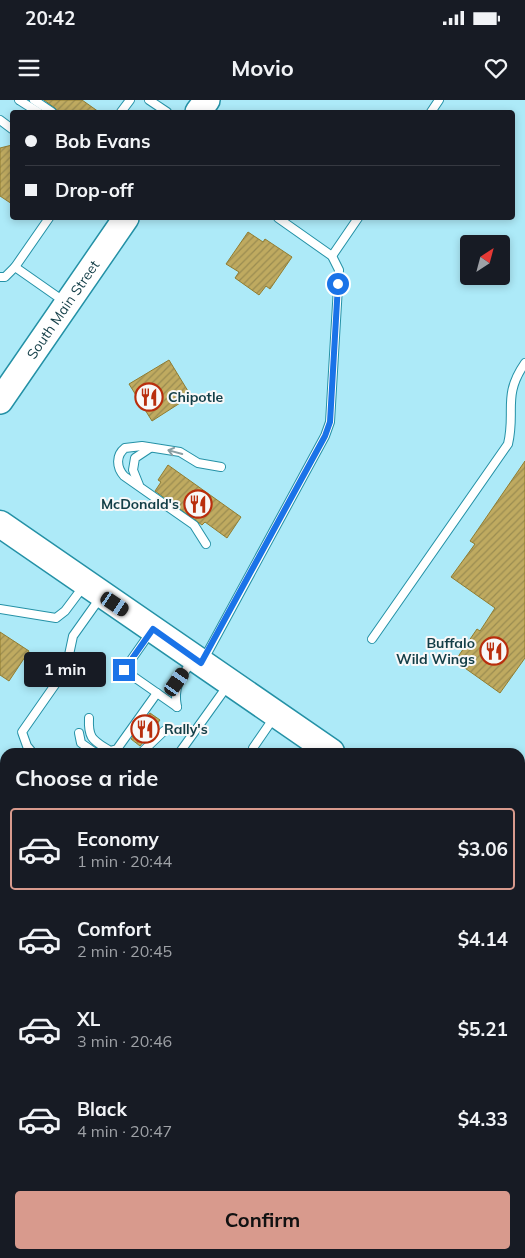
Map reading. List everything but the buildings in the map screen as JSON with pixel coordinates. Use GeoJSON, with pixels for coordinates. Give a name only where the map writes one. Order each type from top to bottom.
{"type":"FeatureCollection","features":[{"type":"Feature","properties":{"kind":"highway"},"geometry":{"type":"LineString","coordinates":[[0,524],[325,748]]}},
{"type":"Feature","properties":{"kind":"main road","name":"South Main Street"},"geometry":{"type":"LineString","coordinates":[[0,401],[125,220]]}},
{"type":"Feature","properties":{"kind":"lane"},"geometry":{"type":"LineString","coordinates":[[20,100],[35,110]]}},
{"type":"Feature","properties":{"kind":"lane"},"geometry":{"type":"LineString","coordinates":[[34,100],[49,110]]}},
{"type":"Feature","properties":{"kind":"lane"},"geometry":{"type":"LineString","coordinates":[[149,100],[164,110]]}},
{"type":"Feature","properties":{"kind":"lane"},"geometry":{"type":"LineString","coordinates":[[0,277],[5,277],[15,267],[47,220]]}},
{"type":"Feature","properties":{"kind":"lane"},"geometry":{"type":"LineString","coordinates":[[153,629],[124,670],[177,707],[174,693],[177,682],[198,660],[308,468],[330,422],[339,270],[332,256],[281,220]]}},
{"type":"Feature","properties":{"kind":"lane"},"geometry":{"type":"LineString","coordinates":[[332,256],[357,220]]}},
{"type":"Feature","properties":{"kind":"lane"},"geometry":{"type":"LineString","coordinates":[[15,267],[67,303]]}},
{"type":"Feature","properties":{"kind":"lane"},"geometry":{"type":"LineString","coordinates":[[372,639],[508,444],[511,432],[511,391],[525,363]]}},
{"type":"Feature","properties":{"kind":"lane"},"geometry":{"type":"LineString","coordinates":[[206,544],[194,525],[120,472],[118,456],[123,449],[128,447],[152,448],[180,452],[198,463],[221,467]]}},
{"type":"Feature","properties":{"kind":"lane"},"geometry":{"type":"LineString","coordinates":[[143,489],[135,478],[133,465],[138,455],[152,448]]}},
{"type":"Feature","properties":{"kind":"lane"},"geometry":{"type":"LineString","coordinates":[[0,609],[56,618],[94,589]]}},
{"type":"Feature","properties":{"kind":"lane"},"geometry":{"type":"LineString","coordinates":[[29,748],[22,732],[66,669],[73,636],[94,589]]}},
{"type":"Feature","properties":{"kind":"lane"},"geometry":{"type":"LineString","coordinates":[[183,748],[230,682]]}},
{"type":"Feature","properties":{"kind":"lane"},"geometry":{"type":"LineString","coordinates":[[117,748],[157,693]]}},
{"type":"Feature","properties":{"kind":"lane"},"geometry":{"type":"LineString","coordinates":[[253,748],[276,714]]}},
{"type":"Feature","properties":{"kind":"lane"},"geometry":{"type":"LineString","coordinates":[[89,718],[88,731],[92,739],[106,748]]}},
{"type":"Feature","properties":{"kind":"lane"},"geometry":{"type":"LineString","coordinates":[[146,748],[164,731]]}},
{"type":"Feature","properties":{"kind":"lane"},"geometry":{"type":"LineString","coordinates":[[78,733],[81,743],[88,748]]}},
{"type":"Feature","properties":{"kind":"shaded area"},"geometry":{"type":"Polygon","coordinates":[[[0,100],[525,100],[525,748],[0,748],[0,100]]]}},
{"type":"Feature","properties":{"kind":"place","name":"Chipotle"},"geometry":{"type":"Point","coordinates":[149,397]}},
{"type":"Feature","properties":{"kind":"place","name":"McDonald's"},"geometry":{"type":"Point","coordinates":[198,504]}},
{"type":"Feature","properties":{"kind":"place","name":"Buffalo Wild Wings"},"geometry":{"type":"Point","coordinates":[494,651]}},
{"type":"Feature","properties":{"kind":"place","name":"Rally's"},"geometry":{"type":"Point","coordinates":[145,729]}},
{"type":"Feature","properties":{"kind":"route"},"geometry":{"type":"LineString","coordinates":[[124,670],[153,629],[201,663],[250,575],[325,436],[330,422],[338,284]]}}]}
